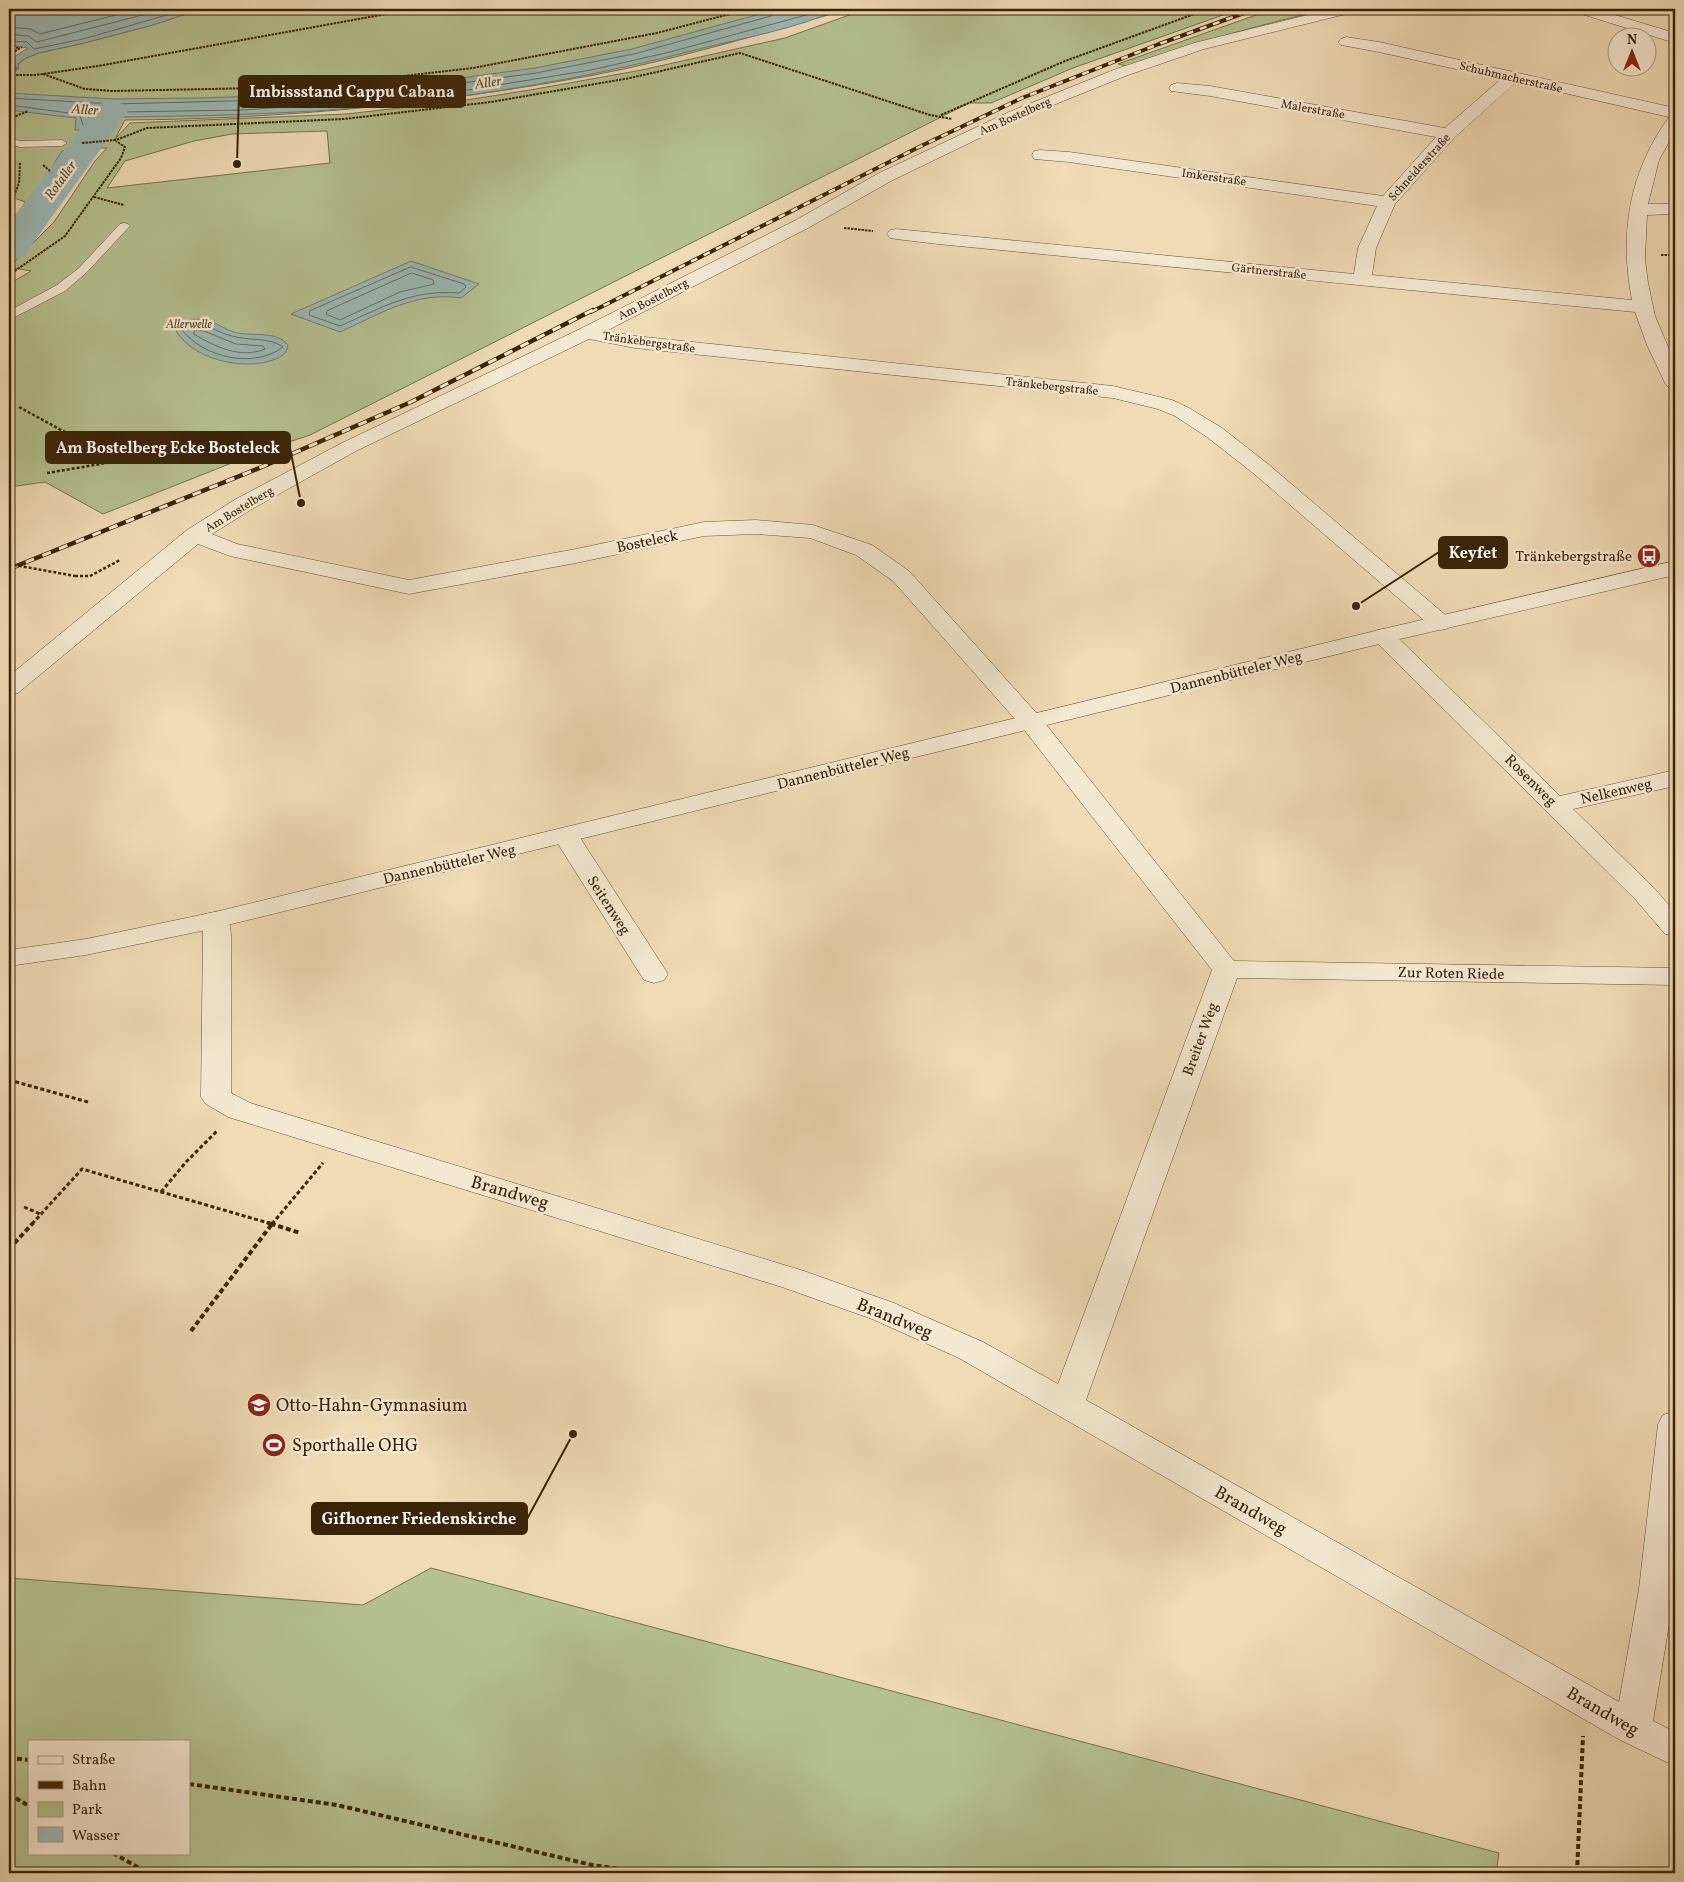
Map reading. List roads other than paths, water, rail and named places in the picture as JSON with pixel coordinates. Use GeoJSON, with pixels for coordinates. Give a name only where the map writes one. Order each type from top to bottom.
{"type":"FeatureCollection","features":[{"type":"Feature","properties":{"kind":"street","name":"Am Bostelberg"},"geometry":{"type":"LineString","coordinates":[[9,688],[195,535],[244,504],[349,447],[587,333],[802,224],[885,176],[1014,115],[1122,72],[1199,46],[1349,9]]}},
{"type":"Feature","properties":{"kind":"street"},"geometry":{"type":"LineString","coordinates":[[1580,9],[1675,38]]}},
{"type":"Feature","properties":{"kind":"street","name":"Schuhmacherstraße"},"geometry":{"type":"LineString","coordinates":[[1346,42],[1379,47],[1675,113]]}},
{"type":"Feature","properties":{"kind":"street","name":"Schneiderstraße"},"geometry":{"type":"LineString","coordinates":[[1362,280],[1367,248],[1387,202],[1448,134],[1514,77]]}},
{"type":"Feature","properties":{"kind":"street","name":"Malerstraße"},"geometry":{"type":"LineString","coordinates":[[1177,88],[1210,91],[1448,134]]}},
{"type":"Feature","properties":{"kind":"street"},"geometry":{"type":"LineString","coordinates":[[1675,120],[1654,151],[1641,195],[1635,255],[1636,276],[1643,307],[1653,338],[1675,383]]}},
{"type":"Feature","properties":{"kind":"street","name":"Imkerstraße"},"geometry":{"type":"LineString","coordinates":[[1040,155],[1078,158],[1387,202]]}},
{"type":"Feature","properties":{"kind":"street"},"geometry":{"type":"LineString","coordinates":[[1640,210],[1675,209]]}},
{"type":"Feature","properties":{"kind":"street","name":"Gärtnerstraße"},"geometry":{"type":"LineString","coordinates":[[896,234],[1643,307]]}},
{"type":"Feature","properties":{"kind":"street","name":"Tränkebergstraße"},"geometry":{"type":"LineString","coordinates":[[587,333],[635,342],[1113,392],[1140,396],[1162,403],[1181,411],[1206,426],[1441,623]]}},
{"type":"Feature","properties":{"kind":"street","name":"Bosteleck"},"geometry":{"type":"LineString","coordinates":[[195,535],[230,550],[409,587],[576,556],[704,529],[756,527],[812,532],[864,550],[901,576],[1031,722]]}},
{"type":"Feature","properties":{"kind":"street","name":"Dannenbütteler Weg"},"geometry":{"type":"LineString","coordinates":[[9,958],[86,947],[214,920],[1383,636],[1675,568]]}},
{"type":"Feature","properties":{"kind":"street","name":"Rosenweg"},"geometry":{"type":"LineString","coordinates":[[1383,636],[1556,805],[1645,894],[1675,928]]}},
{"type":"Feature","properties":{"kind":"street"},"geometry":{"type":"LineString","coordinates":[[1031,722],[1226,969]]}},
{"type":"Feature","properties":{"kind":"street","name":"Nelkenweg"},"geometry":{"type":"LineString","coordinates":[[1556,805],[1675,778]]}},
{"type":"Feature","properties":{"kind":"street","name":"Seitenweg"},"geometry":{"type":"LineString","coordinates":[[566,836],[654,974]]}},
{"type":"Feature","properties":{"kind":"street","name":"Brandweg"},"geometry":{"type":"LineString","coordinates":[[214,920],[217,934],[216,1097],[239,1110],[793,1279],[883,1311],[971,1350],[1633,1729],[1675,1750]]}},
{"type":"Feature","properties":{"kind":"street","name":"Zur Roten Riede"},"geometry":{"type":"LineString","coordinates":[[1226,969],[1675,976]]}},
{"type":"Feature","properties":{"kind":"street","name":"Breiter Weg"},"geometry":{"type":"LineString","coordinates":[[1067,1405],[1226,969]]}},
{"type":"Feature","properties":{"kind":"street"},"geometry":{"type":"LineString","coordinates":[[1633,1729],[1666,1591],[1674,1437]]}},
{"type":"Feature","properties":{"kind":"lane"},"geometry":{"type":"LineString","coordinates":[[9,141],[20,144],[62,144]]}},
{"type":"Feature","properties":{"kind":"lane"},"geometry":{"type":"LineString","coordinates":[[9,316],[61,288],[83,270],[124,226]]}},
{"type":"Feature","properties":{"kind":"water"},"geometry":{"type":"Polygon","coordinates":[[[9,9],[201,9],[153,25],[39,53],[26,58],[18,64],[18,69],[9,68],[9,60],[28,48],[9,45],[9,9]]]}},
{"type":"Feature","properties":{"kind":"water","name":"Aller"},"geometry":{"type":"Polygon","coordinates":[[[778,9],[840,9],[789,27],[633,65],[499,91],[432,100],[276,113],[120,117],[108,129],[75,130],[76,118],[9,110],[9,93],[113,99],[350,93],[535,68],[632,49],[778,9]]]}},
{"type":"Feature","properties":{"kind":"water"},"geometry":{"type":"Polygon","coordinates":[[[62,151],[94,151],[33,235],[9,258],[9,236],[62,151]]]}},
{"type":"Feature","properties":{"kind":"water"},"geometry":{"type":"Polygon","coordinates":[[[411,261],[479,284],[461,298],[428,298],[413,301],[384,311],[340,332],[291,314],[411,261]]]}},
{"type":"Feature","properties":{"kind":"water"},"geometry":{"type":"Polygon","coordinates":[[[201,319],[211,321],[233,332],[272,336],[288,345],[285,353],[279,358],[261,363],[247,364],[218,360],[193,348],[175,329],[188,320],[201,319]]]}},
{"type":"Feature","properties":{"kind":"waterway","name":"Rotaller"},"geometry":{"type":"LineString","coordinates":[[9,249],[111,111]]}},
{"type":"Feature","properties":{"kind":"railway"},"geometry":{"type":"LineString","coordinates":[[591,312],[921,146],[1022,98],[1159,44],[1255,9]]}},
{"type":"Feature","properties":{"kind":"railway"},"geometry":{"type":"LineString","coordinates":[[9,569],[257,469],[411,402],[593,310]]}},
{"type":"Feature","properties":{"kind":"place","name":"Imbissstand Cappu Cabana"},"geometry":{"type":"Point","coordinates":[237,164]}},
{"type":"Feature","properties":{"kind":"place","name":"Am Bostelberg Ecke Bosteleck"},"geometry":{"type":"Point","coordinates":[301,503]}},
{"type":"Feature","properties":{"kind":"place","name":"Tränkebergstraße"},"geometry":{"type":"Point","coordinates":[1649,556]}},
{"type":"Feature","properties":{"kind":"place","name":"Keyfet"},"geometry":{"type":"Point","coordinates":[1356,606]}},
{"type":"Feature","properties":{"kind":"place","name":"Otto-Hahn-Gymnasium"},"geometry":{"type":"Point","coordinates":[259,1405]}},
{"type":"Feature","properties":{"kind":"place","name":"Gifhorner Friedenskirche"},"geometry":{"type":"Point","coordinates":[573,1434]}},
{"type":"Feature","properties":{"kind":"place","name":"Sporthalle OHG"},"geometry":{"type":"Point","coordinates":[274,1445]}},
{"type":"Feature","properties":{"kind":"park label","name":"Allerwelle"},"geometry":{"type":"Point","coordinates":[189,324]}}]}
